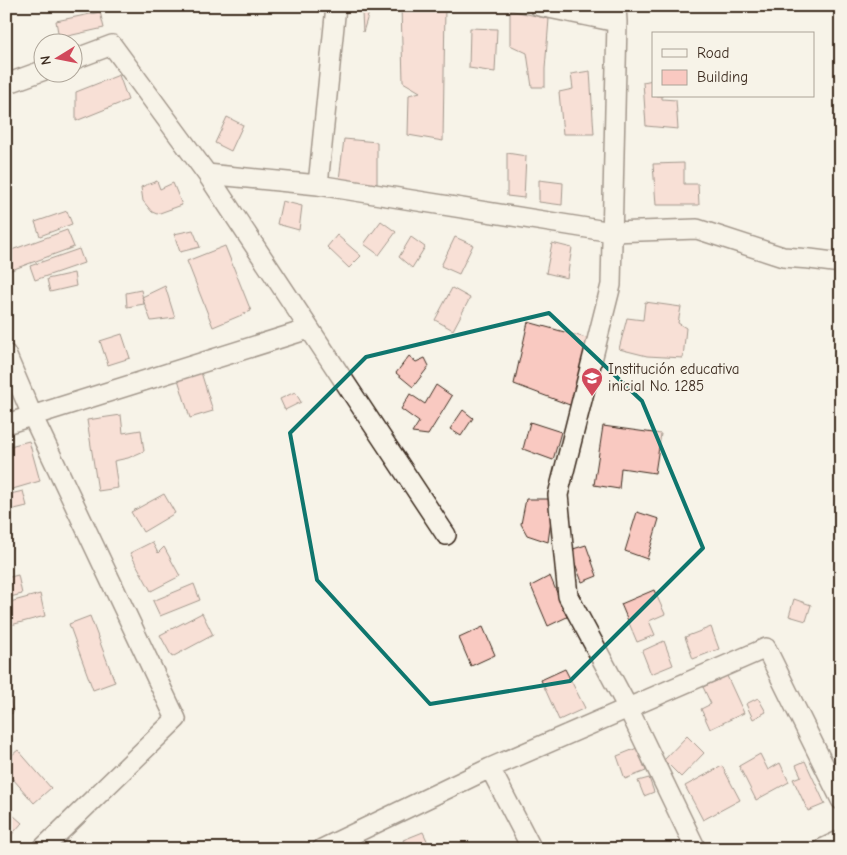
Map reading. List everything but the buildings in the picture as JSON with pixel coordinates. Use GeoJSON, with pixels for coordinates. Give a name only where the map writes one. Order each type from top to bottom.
{"type":"FeatureCollection","features":[{"type":"Feature","properties":{"kind":"street"},"geometry":{"type":"LineString","coordinates":[[318,186],[336,6]]}},
{"type":"Feature","properties":{"kind":"street"},"geometry":{"type":"LineString","coordinates":[[539,6],[617,14],[611,285],[558,495],[568,596],[628,708],[696,849]]}},
{"type":"Feature","properties":{"kind":"street"},"geometry":{"type":"LineString","coordinates":[[82,56],[112,45],[207,174],[446,535]]}},
{"type":"Feature","properties":{"kind":"street"},"geometry":{"type":"LineString","coordinates":[[6,84],[32,75]]}},
{"type":"Feature","properties":{"kind":"street"},"geometry":{"type":"LineString","coordinates":[[207,174],[318,186],[612,232],[696,230],[783,257],[841,263]]}},
{"type":"Feature","properties":{"kind":"street"},"geometry":{"type":"LineString","coordinates":[[6,424],[309,329]]}},
{"type":"Feature","properties":{"kind":"street"},"geometry":{"type":"LineString","coordinates":[[6,354],[32,415],[176,719],[42,849]]}},
{"type":"Feature","properties":{"kind":"street"},"geometry":{"type":"LineString","coordinates":[[322,849],[490,768],[766,648],[841,800]]}},
{"type":"Feature","properties":{"kind":"street"},"geometry":{"type":"LineString","coordinates":[[490,768],[532,849]]}},
{"type":"Feature","properties":{"kind":"street"},"geometry":{"type":"LineString","coordinates":[[822,849],[841,840]]}},
{"type":"Feature","properties":{"kind":"highlighted area"},"geometry":{"type":"Polygon","coordinates":[[[549,313],[642,401],[703,548],[570,681],[430,704],[317,580],[290,433],[366,357],[549,313]]]}},
{"type":"Feature","properties":{"kind":"place","name":"Institución educativa inicial No. 1285"},"geometry":{"type":"Point","coordinates":[592,397]}}]}
